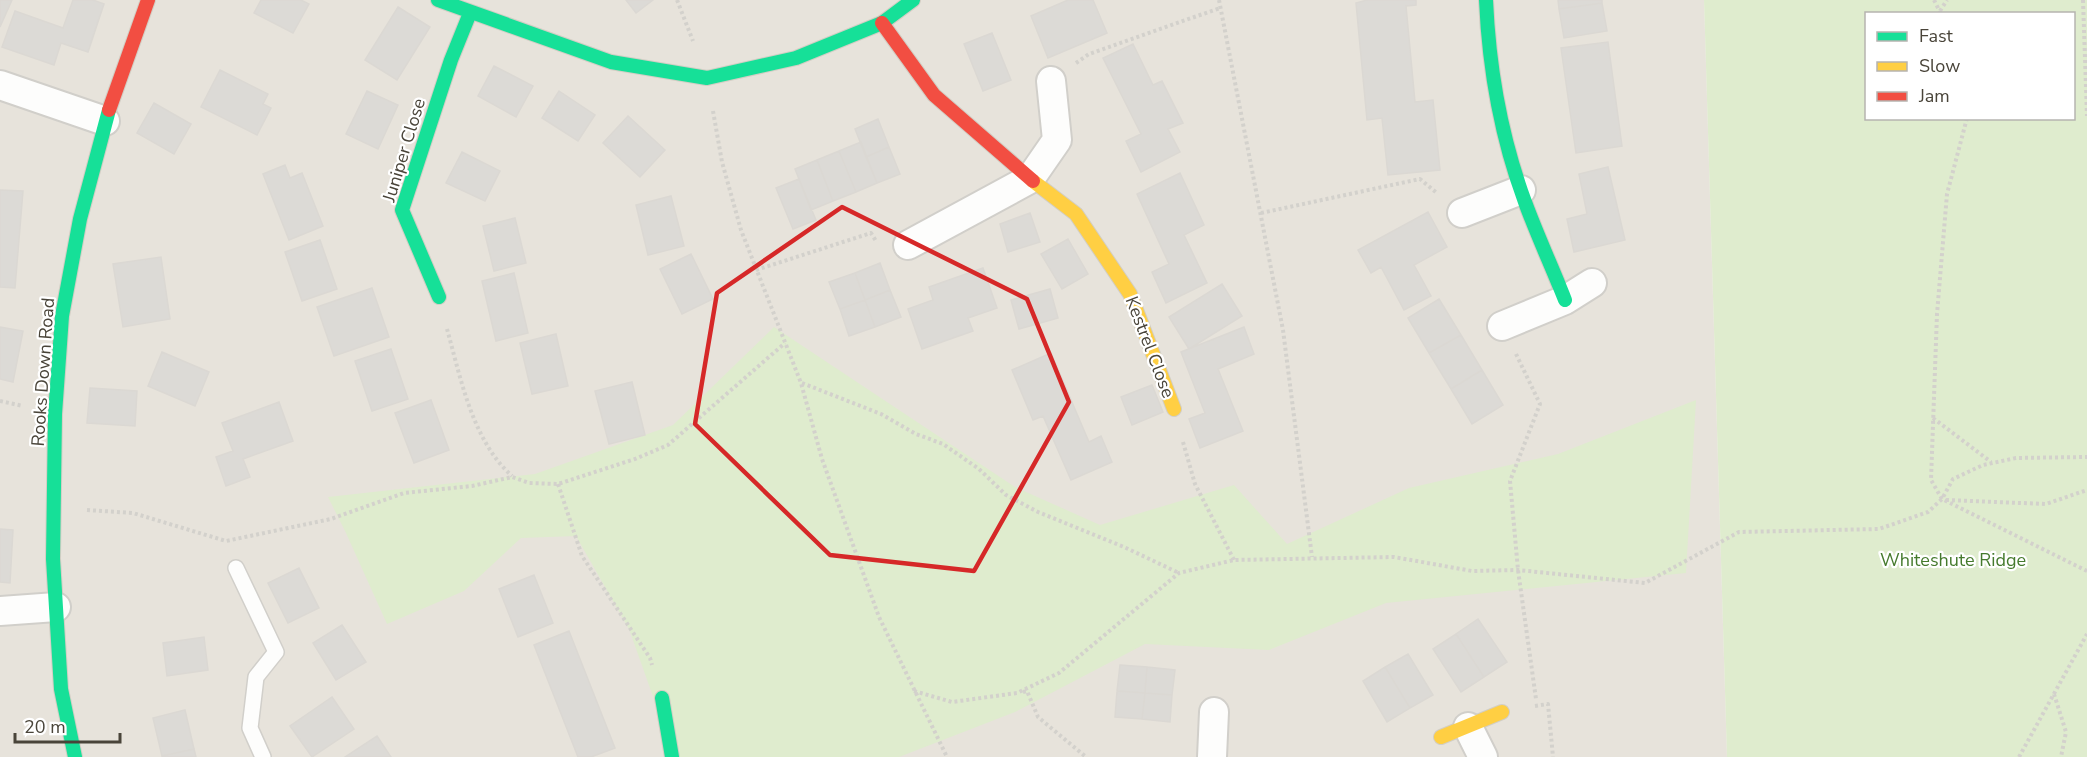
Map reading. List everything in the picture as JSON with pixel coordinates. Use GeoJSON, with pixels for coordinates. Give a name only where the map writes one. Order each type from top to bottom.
{"type":"FeatureCollection","features":[{"type":"Feature","properties":{"kind":"street","name":"Rooks Down Road"},"geometry":{"type":"LineString","coordinates":[[75,757],[61,689],[53,559],[56,414],[62,316],[80,219],[105,121],[148,0]]}},
{"type":"Feature","properties":{"kind":"street"},"geometry":{"type":"LineString","coordinates":[[438,0],[611,62],[707,78],[796,58],[882,23],[913,0]]}},
{"type":"Feature","properties":{"kind":"street"},"geometry":{"type":"LineString","coordinates":[[1486,0],[1486,43],[1494,92],[1521,190],[1565,300]]}},
{"type":"Feature","properties":{"kind":"street","name":"Juniper Close"},"geometry":{"type":"LineString","coordinates":[[439,297],[402,210],[451,60],[470,13]]}},
{"type":"Feature","properties":{"kind":"street","name":"Kestrel Close"},"geometry":{"type":"LineString","coordinates":[[882,23],[934,94],[1030,179],[1076,214],[1130,294],[1173,409]]}},
{"type":"Feature","properties":{"kind":"street"},"geometry":{"type":"LineString","coordinates":[[908,245],[1030,179],[1057,140],[1051,81]]}},
{"type":"Feature","properties":{"kind":"street"},"geometry":{"type":"LineString","coordinates":[[0,85],[105,121]]}},
{"type":"Feature","properties":{"kind":"street"},"geometry":{"type":"LineString","coordinates":[[1462,213],[1521,190]]}},
{"type":"Feature","properties":{"kind":"street"},"geometry":{"type":"LineString","coordinates":[[1502,326],[1565,300],[1592,284]]}},
{"type":"Feature","properties":{"kind":"street"},"geometry":{"type":"LineString","coordinates":[[0,611],[56,607]]}},
{"type":"Feature","properties":{"kind":"street"},"geometry":{"type":"LineString","coordinates":[[662,698],[672,757]]}},
{"type":"Feature","properties":{"kind":"street"},"geometry":{"type":"LineString","coordinates":[[1212,757],[1214,712]]}},
{"type":"Feature","properties":{"kind":"street"},"geometry":{"type":"LineString","coordinates":[[1441,737],[1502,712]]}},
{"type":"Feature","properties":{"kind":"street"},"geometry":{"type":"LineString","coordinates":[[1468,727],[1483,757]]}},
{"type":"Feature","properties":{"kind":"lane"},"geometry":{"type":"LineString","coordinates":[[236,568],[276,652],[256,677],[250,728],[263,757]]}},
{"type":"Feature","properties":{"kind":"path"},"geometry":{"type":"LineString","coordinates":[[677,0],[707,78],[722,162],[756,270],[801,382],[822,459],[879,617],[914,691],[945,748],[947,757]]}},
{"type":"Feature","properties":{"kind":"path"},"geometry":{"type":"LineString","coordinates":[[1219,0],[1262,213],[1282,330],[1312,557]]}},
{"type":"Feature","properties":{"kind":"path"},"geometry":{"type":"LineString","coordinates":[[1934,0],[1940,12]]}},
{"type":"Feature","properties":{"kind":"path"},"geometry":{"type":"LineString","coordinates":[[1940,12],[1947,0]]}},
{"type":"Feature","properties":{"kind":"path"},"geometry":{"type":"LineString","coordinates":[[2083,0],[2087,116]]}},
{"type":"Feature","properties":{"kind":"path"},"geometry":{"type":"LineString","coordinates":[[1051,81],[1089,54],[1220,8]]}},
{"type":"Feature","properties":{"kind":"path"},"geometry":{"type":"LineString","coordinates":[[1966,120],[1947,194],[1937,314],[1931,480],[1942,499],[2087,571]]}},
{"type":"Feature","properties":{"kind":"path"},"geometry":{"type":"LineString","coordinates":[[1262,213],[1420,179],[1462,213]]}},
{"type":"Feature","properties":{"kind":"path"},"geometry":{"type":"LineString","coordinates":[[756,270],[871,233],[882,252],[908,245]]}},
{"type":"Feature","properties":{"kind":"path"},"geometry":{"type":"LineString","coordinates":[[439,297],[456,362],[481,437],[496,462],[512,477],[530,483],[558,484],[635,459],[668,445],[785,343]]}},
{"type":"Feature","properties":{"kind":"path"},"geometry":{"type":"LineString","coordinates":[[1502,326],[1540,404],[1510,481],[1518,570],[1536,706]]}},
{"type":"Feature","properties":{"kind":"path"},"geometry":{"type":"LineString","coordinates":[[801,382],[881,414],[916,434],[943,444],[979,469],[1006,495],[1038,512],[1115,543],[1179,573]]}},
{"type":"Feature","properties":{"kind":"path"},"geometry":{"type":"LineString","coordinates":[[1173,409],[1195,484],[1234,560]]}},
{"type":"Feature","properties":{"kind":"path"},"geometry":{"type":"LineString","coordinates":[[1934,418],[1991,463]]}},
{"type":"Feature","properties":{"kind":"path"},"geometry":{"type":"LineString","coordinates":[[1017,693],[1059,673],[1179,573],[1234,560],[1394,557],[1472,571],[1518,570],[1645,584],[1739,531],[1879,529],[1928,512],[1942,499],[1953,479],[1968,470],[2016,458],[2087,457]]}},
{"type":"Feature","properties":{"kind":"path"},"geometry":{"type":"LineString","coordinates":[[54,507],[133,513],[226,541],[332,519],[404,493],[471,486],[512,477]]}},
{"type":"Feature","properties":{"kind":"path"},"geometry":{"type":"LineString","coordinates":[[558,484],[582,556],[650,658],[662,698]]}},
{"type":"Feature","properties":{"kind":"path"},"geometry":{"type":"LineString","coordinates":[[1942,499],[2046,504],[2087,490]]}},
{"type":"Feature","properties":{"kind":"path"},"geometry":{"type":"LineString","coordinates":[[2019,757],[2087,634]]}},
{"type":"Feature","properties":{"kind":"path"},"geometry":{"type":"LineString","coordinates":[[914,691],[952,702],[1027,691],[1038,717],[1086,757]]}},
{"type":"Feature","properties":{"kind":"path"},"geometry":{"type":"LineString","coordinates":[[2054,694],[2066,732],[2061,757]]}},
{"type":"Feature","properties":{"kind":"path"},"geometry":{"type":"LineString","coordinates":[[1502,712],[1548,704],[1553,757]]}},
{"type":"Feature","properties":{"kind":"highlighted area"},"geometry":{"type":"Polygon","coordinates":[[[842,207],[1027,299],[1069,402],[974,571],[830,555],[695,424],[717,293],[842,207]]]}},
{"type":"Feature","properties":{"kind":"shaded area"},"geometry":{"type":"Polygon","coordinates":[[[0,0],[1704,0],[1727,757],[0,757],[0,0]]]}},
{"type":"Feature","properties":{"kind":"green space","name":"Whiteshute Ridge"},"geometry":{"type":"Polygon","coordinates":[[[1704,0],[2087,0],[2087,757],[1727,757],[1704,0]]]}},
{"type":"Feature","properties":{"kind":"green space"},"geometry":{"type":"Polygon","coordinates":[[[774,327],[1015,487],[1100,525],[1234,485],[1287,544],[1409,488],[1558,454],[1696,400],[1686,573],[1386,603],[1269,650],[1145,644],[1015,712],[899,757],[678,757],[656,705],[629,629],[576,536],[521,538],[464,591],[387,624],[328,497],[535,474],[673,425],[774,327]]]}},
{"type":"Feature","properties":{"kind":"building"},"geometry":{"type":"Polygon","coordinates":[[[0,0],[12,0],[0,27],[0,0]]]}},
{"type":"Feature","properties":{"kind":"building"},"geometry":{"type":"Polygon","coordinates":[[[73,0],[93,0],[104,4],[88,52],[61,43],[54,65],[2,47],[15,11],[63,28],[73,0]]]}},
{"type":"Feature","properties":{"kind":"building"},"geometry":{"type":"Polygon","coordinates":[[[261,0],[301,0],[309,4],[293,33],[254,13],[261,0]]]}},
{"type":"Feature","properties":{"kind":"building"},"geometry":{"type":"Polygon","coordinates":[[[626,0],[653,0],[636,13],[626,0]]]}},
{"type":"Feature","properties":{"kind":"building"},"geometry":{"type":"Polygon","coordinates":[[[1068,0],[1093,0],[1107,33],[1048,58],[1031,16],[1068,0]]]}},
{"type":"Feature","properties":{"kind":"building"},"geometry":{"type":"Polygon","coordinates":[[[1367,0],[1416,0],[1416,5],[1406,6],[1415,102],[1433,100],[1440,170],[1388,175],[1382,118],[1367,120],[1356,3],[1367,0]]]}},
{"type":"Feature","properties":{"kind":"building"},"geometry":{"type":"Polygon","coordinates":[[[1558,0],[1602,0],[1602,3],[1559,9],[1558,0]]]}},
{"type":"Feature","properties":{"kind":"building"},"geometry":{"type":"Polygon","coordinates":[[[1602,3],[1607,31],[1564,38],[1559,9],[1602,3]]]}},
{"type":"Feature","properties":{"kind":"building"},"geometry":{"type":"Polygon","coordinates":[[[398,7],[430,27],[397,80],[365,60],[398,7]]]}},
{"type":"Feature","properties":{"kind":"building"},"geometry":{"type":"Polygon","coordinates":[[[992,33],[1011,80],[983,91],[964,44],[992,33]]]}},
{"type":"Feature","properties":{"kind":"building"},"geometry":{"type":"Polygon","coordinates":[[[1608,42],[1622,146],[1576,153],[1561,48],[1608,42]]]}},
{"type":"Feature","properties":{"kind":"building"},"geometry":{"type":"Polygon","coordinates":[[[1133,44],[1153,85],[1162,81],[1183,123],[1168,129],[1180,152],[1141,172],[1126,141],[1141,134],[1103,58],[1133,44]]]}},
{"type":"Feature","properties":{"kind":"building"},"geometry":{"type":"Polygon","coordinates":[[[494,66],[533,86],[516,117],[478,96],[494,66]]]}},
{"type":"Feature","properties":{"kind":"building"},"geometry":{"type":"Polygon","coordinates":[[[220,70],[268,94],[263,104],[271,108],[257,135],[201,107],[220,70]]]}},
{"type":"Feature","properties":{"kind":"building"},"geometry":{"type":"Polygon","coordinates":[[[367,91],[398,105],[378,149],[346,134],[367,91]]]}},
{"type":"Feature","properties":{"kind":"building"},"geometry":{"type":"Polygon","coordinates":[[[559,91],[595,115],[578,141],[542,118],[559,91]]]}},
{"type":"Feature","properties":{"kind":"building"},"geometry":{"type":"Polygon","coordinates":[[[154,103],[191,124],[174,154],[137,133],[154,103]]]}},
{"type":"Feature","properties":{"kind":"building"},"geometry":{"type":"Polygon","coordinates":[[[628,116],[665,150],[640,177],[603,143],[628,116]]]}},
{"type":"Feature","properties":{"kind":"building"},"geometry":{"type":"Polygon","coordinates":[[[878,119],[889,147],[866,157],[855,129],[878,119]]]}},
{"type":"Feature","properties":{"kind":"building"},"geometry":{"type":"Polygon","coordinates":[[[861,142],[877,183],[856,192],[839,151],[861,142]]]}},
{"type":"Feature","properties":{"kind":"building"},"geometry":{"type":"Polygon","coordinates":[[[889,147],[900,174],[877,183],[866,157],[889,147]]]}},
{"type":"Feature","properties":{"kind":"building"},"geometry":{"type":"Polygon","coordinates":[[[839,151],[856,192],[833,201],[817,160],[839,151]]]}},
{"type":"Feature","properties":{"kind":"building"},"geometry":{"type":"Polygon","coordinates":[[[462,152],[500,171],[485,201],[446,183],[462,152]]]}},
{"type":"Feature","properties":{"kind":"building"},"geometry":{"type":"Polygon","coordinates":[[[817,160],[833,201],[811,210],[795,169],[817,160]]]}},
{"type":"Feature","properties":{"kind":"building"},"geometry":{"type":"Polygon","coordinates":[[[285,165],[290,178],[302,173],[323,226],[289,240],[263,174],[285,165]]]}},
{"type":"Feature","properties":{"kind":"building"},"geometry":{"type":"Polygon","coordinates":[[[1608,167],[1625,240],[1574,252],[1567,219],[1587,214],[1579,174],[1608,167]]]}},
{"type":"Feature","properties":{"kind":"building"},"geometry":{"type":"Polygon","coordinates":[[[1180,173],[1204,225],[1184,235],[1207,283],[1166,303],[1152,272],[1169,264],[1137,194],[1180,173]]]}},
{"type":"Feature","properties":{"kind":"building"},"geometry":{"type":"Polygon","coordinates":[[[799,179],[816,220],[793,229],[776,188],[799,179]]]}},
{"type":"Feature","properties":{"kind":"building"},"geometry":{"type":"Polygon","coordinates":[[[0,190],[23,191],[15,288],[0,287],[0,190]]]}},
{"type":"Feature","properties":{"kind":"building"},"geometry":{"type":"Polygon","coordinates":[[[671,196],[684,246],[648,255],[636,205],[671,196]]]}},
{"type":"Feature","properties":{"kind":"building"},"geometry":{"type":"Polygon","coordinates":[[[1428,212],[1447,247],[1414,265],[1431,296],[1404,310],[1381,267],[1371,273],[1358,250],[1428,212]]]}},
{"type":"Feature","properties":{"kind":"building"},"geometry":{"type":"Polygon","coordinates":[[[1030,213],[1040,242],[1008,252],[1000,224],[1030,213]]]}},
{"type":"Feature","properties":{"kind":"building"},"geometry":{"type":"Polygon","coordinates":[[[515,218],[526,263],[494,271],[483,226],[515,218]]]}},
{"type":"Feature","properties":{"kind":"building"},"geometry":{"type":"Polygon","coordinates":[[[1068,239],[1088,274],[1062,289],[1041,254],[1068,239]]]}},
{"type":"Feature","properties":{"kind":"building"},"geometry":{"type":"Polygon","coordinates":[[[320,240],[337,289],[302,301],[285,252],[320,240]]]}},
{"type":"Feature","properties":{"kind":"building"},"geometry":{"type":"Polygon","coordinates":[[[691,254],[713,299],[682,314],[660,269],[691,254]]]}},
{"type":"Feature","properties":{"kind":"building"},"geometry":{"type":"Polygon","coordinates":[[[161,257],[170,319],[123,327],[113,264],[161,257]]]}},
{"type":"Feature","properties":{"kind":"building"},"geometry":{"type":"Polygon","coordinates":[[[880,263],[890,290],[865,300],[855,273],[880,263]]]}},
{"type":"Feature","properties":{"kind":"building"},"geometry":{"type":"Polygon","coordinates":[[[983,268],[997,308],[968,318],[973,331],[922,349],[908,309],[933,300],[929,287],[983,268]]]}},
{"type":"Feature","properties":{"kind":"building"},"geometry":{"type":"Polygon","coordinates":[[[514,273],[528,333],[496,341],[482,281],[514,273]]]}},
{"type":"Feature","properties":{"kind":"building"},"geometry":{"type":"Polygon","coordinates":[[[855,273],[865,300],[840,309],[829,282],[855,273]]]}},
{"type":"Feature","properties":{"kind":"building"},"geometry":{"type":"Polygon","coordinates":[[[1222,284],[1242,316],[1189,349],[1169,317],[1222,284]]]}},
{"type":"Feature","properties":{"kind":"building"},"geometry":{"type":"Polygon","coordinates":[[[372,288],[389,337],[334,356],[317,307],[372,288]]]}},
{"type":"Feature","properties":{"kind":"building"},"geometry":{"type":"Polygon","coordinates":[[[1050,289],[1058,318],[1019,329],[1011,300],[1050,289]]]}},
{"type":"Feature","properties":{"kind":"building"},"geometry":{"type":"Polygon","coordinates":[[[890,290],[901,317],[875,327],[865,300],[890,290]]]}},
{"type":"Feature","properties":{"kind":"building"},"geometry":{"type":"Polygon","coordinates":[[[1439,299],[1461,335],[1429,353],[1408,318],[1439,299]]]}},
{"type":"Feature","properties":{"kind":"building"},"geometry":{"type":"Polygon","coordinates":[[[865,300],[875,327],[849,336],[840,309],[865,300]]]}},
{"type":"Feature","properties":{"kind":"building"},"geometry":{"type":"Polygon","coordinates":[[[0,327],[23,331],[13,382],[0,379],[0,327]]]}},
{"type":"Feature","properties":{"kind":"building"},"geometry":{"type":"Polygon","coordinates":[[[1244,327],[1254,354],[1218,369],[1243,431],[1200,448],[1189,419],[1205,413],[1181,352],[1244,327]]]}},
{"type":"Feature","properties":{"kind":"building"},"geometry":{"type":"Polygon","coordinates":[[[556,334],[568,386],[532,394],[520,343],[556,334]]]}},
{"type":"Feature","properties":{"kind":"building"},"geometry":{"type":"Polygon","coordinates":[[[1461,335],[1482,370],[1451,389],[1429,353],[1461,335]]]}},
{"type":"Feature","properties":{"kind":"building"},"geometry":{"type":"Polygon","coordinates":[[[391,349],[408,399],[372,411],[355,361],[391,349]]]}},
{"type":"Feature","properties":{"kind":"building"},"geometry":{"type":"Polygon","coordinates":[[[162,352],[209,372],[195,406],[148,386],[162,352]]]}},
{"type":"Feature","properties":{"kind":"building"},"geometry":{"type":"Polygon","coordinates":[[[1051,353],[1089,442],[1101,436],[1112,462],[1071,480],[1043,416],[1033,420],[1012,370],[1051,353]]]}},
{"type":"Feature","properties":{"kind":"building"},"geometry":{"type":"Polygon","coordinates":[[[1482,370],[1503,405],[1472,424],[1451,389],[1482,370]]]}},
{"type":"Feature","properties":{"kind":"building"},"geometry":{"type":"Polygon","coordinates":[[[632,382],[645,435],[609,444],[595,391],[632,382]]]}},
{"type":"Feature","properties":{"kind":"building"},"geometry":{"type":"Polygon","coordinates":[[[1152,385],[1163,412],[1132,425],[1121,397],[1152,385]]]}},
{"type":"Feature","properties":{"kind":"building"},"geometry":{"type":"Polygon","coordinates":[[[90,388],[137,391],[135,426],[87,423],[90,388]]]}},
{"type":"Feature","properties":{"kind":"building"},"geometry":{"type":"Polygon","coordinates":[[[431,400],[449,450],[414,463],[395,413],[431,400]]]}},
{"type":"Feature","properties":{"kind":"building"},"geometry":{"type":"Polygon","coordinates":[[[279,402],[293,441],[243,459],[250,477],[226,486],[216,457],[233,451],[222,423],[279,402]]]}},
{"type":"Feature","properties":{"kind":"building"},"geometry":{"type":"Polygon","coordinates":[[[0,529],[13,530],[10,583],[0,582],[0,529]]]}},
{"type":"Feature","properties":{"kind":"building"},"geometry":{"type":"Polygon","coordinates":[[[299,568],[319,608],[288,623],[268,583],[299,568]]]}},
{"type":"Feature","properties":{"kind":"building"},"geometry":{"type":"Polygon","coordinates":[[[534,575],[553,623],[518,637],[499,589],[534,575]]]}},
{"type":"Feature","properties":{"kind":"building"},"geometry":{"type":"Polygon","coordinates":[[[1478,619],[1507,662],[1484,677],[1456,634],[1478,619]]]}},
{"type":"Feature","properties":{"kind":"building"},"geometry":{"type":"Polygon","coordinates":[[[342,625],[366,662],[336,680],[313,643],[342,625]]]}},
{"type":"Feature","properties":{"kind":"building"},"geometry":{"type":"Polygon","coordinates":[[[569,631],[615,748],[591,757],[578,757],[534,645],[569,631]]]}},
{"type":"Feature","properties":{"kind":"building"},"geometry":{"type":"Polygon","coordinates":[[[1456,634],[1484,677],[1461,692],[1433,649],[1456,634]]]}},
{"type":"Feature","properties":{"kind":"building"},"geometry":{"type":"Polygon","coordinates":[[[204,637],[208,670],[167,676],[163,643],[204,637]]]}},
{"type":"Feature","properties":{"kind":"building"},"geometry":{"type":"Polygon","coordinates":[[[1408,654],[1433,695],[1410,708],[1385,667],[1408,654]]]}},
{"type":"Feature","properties":{"kind":"building"},"geometry":{"type":"Polygon","coordinates":[[[1120,665],[1147,667],[1145,693],[1117,691],[1120,665]]]}},
{"type":"Feature","properties":{"kind":"building"},"geometry":{"type":"Polygon","coordinates":[[[1147,667],[1175,670],[1172,695],[1145,693],[1147,667]]]}},
{"type":"Feature","properties":{"kind":"building"},"geometry":{"type":"Polygon","coordinates":[[[1385,667],[1410,708],[1387,722],[1363,681],[1385,667]]]}},
{"type":"Feature","properties":{"kind":"building"},"geometry":{"type":"Polygon","coordinates":[[[1117,691],[1145,693],[1142,719],[1115,717],[1117,691]]]}},
{"type":"Feature","properties":{"kind":"building"},"geometry":{"type":"Polygon","coordinates":[[[1145,693],[1172,695],[1170,722],[1142,719],[1145,693]]]}},
{"type":"Feature","properties":{"kind":"building"},"geometry":{"type":"Polygon","coordinates":[[[332,697],[354,729],[312,757],[290,726],[332,697]]]}},
{"type":"Feature","properties":{"kind":"building"},"geometry":{"type":"Polygon","coordinates":[[[185,710],[194,749],[162,756],[153,718],[185,710]]]}},
{"type":"Feature","properties":{"kind":"building"},"geometry":{"type":"Polygon","coordinates":[[[377,736],[391,757],[345,757],[377,736]]]}},
{"type":"Feature","properties":{"kind":"building"},"geometry":{"type":"Polygon","coordinates":[[[194,749],[196,757],[162,757],[162,756],[194,749]]]}},
{"type":"Feature","properties":{"kind":"traffic: fast"},"geometry":{"type":"LineString","coordinates":[[438,0],[611,62],[707,78],[796,58],[882,23],[913,0]]}},
{"type":"Feature","properties":{"kind":"traffic: fast"},"geometry":{"type":"LineString","coordinates":[[1486,0],[1493,77],[1509,153],[1530,214],[1565,300]]}},
{"type":"Feature","properties":{"kind":"traffic: fast"},"geometry":{"type":"LineString","coordinates":[[439,297],[402,210],[451,60],[470,13]]}},
{"type":"Feature","properties":{"kind":"traffic: fast"},"geometry":{"type":"LineString","coordinates":[[75,757],[61,689],[53,559],[55,414],[62,316],[80,219],[109,110]]}},
{"type":"Feature","properties":{"kind":"traffic: fast"},"geometry":{"type":"LineString","coordinates":[[662,698],[672,757]]}},
{"type":"Feature","properties":{"kind":"traffic: slow"},"geometry":{"type":"LineString","coordinates":[[1033,181],[1076,214],[1130,294],[1174,409]]}},
{"type":"Feature","properties":{"kind":"traffic: slow"},"geometry":{"type":"LineString","coordinates":[[1441,737],[1502,712]]}},
{"type":"Feature","properties":{"kind":"traffic: jam"},"geometry":{"type":"LineString","coordinates":[[109,110],[148,0]]}},
{"type":"Feature","properties":{"kind":"traffic: jam"},"geometry":{"type":"LineString","coordinates":[[882,23],[934,95],[1033,181]]}}]}
